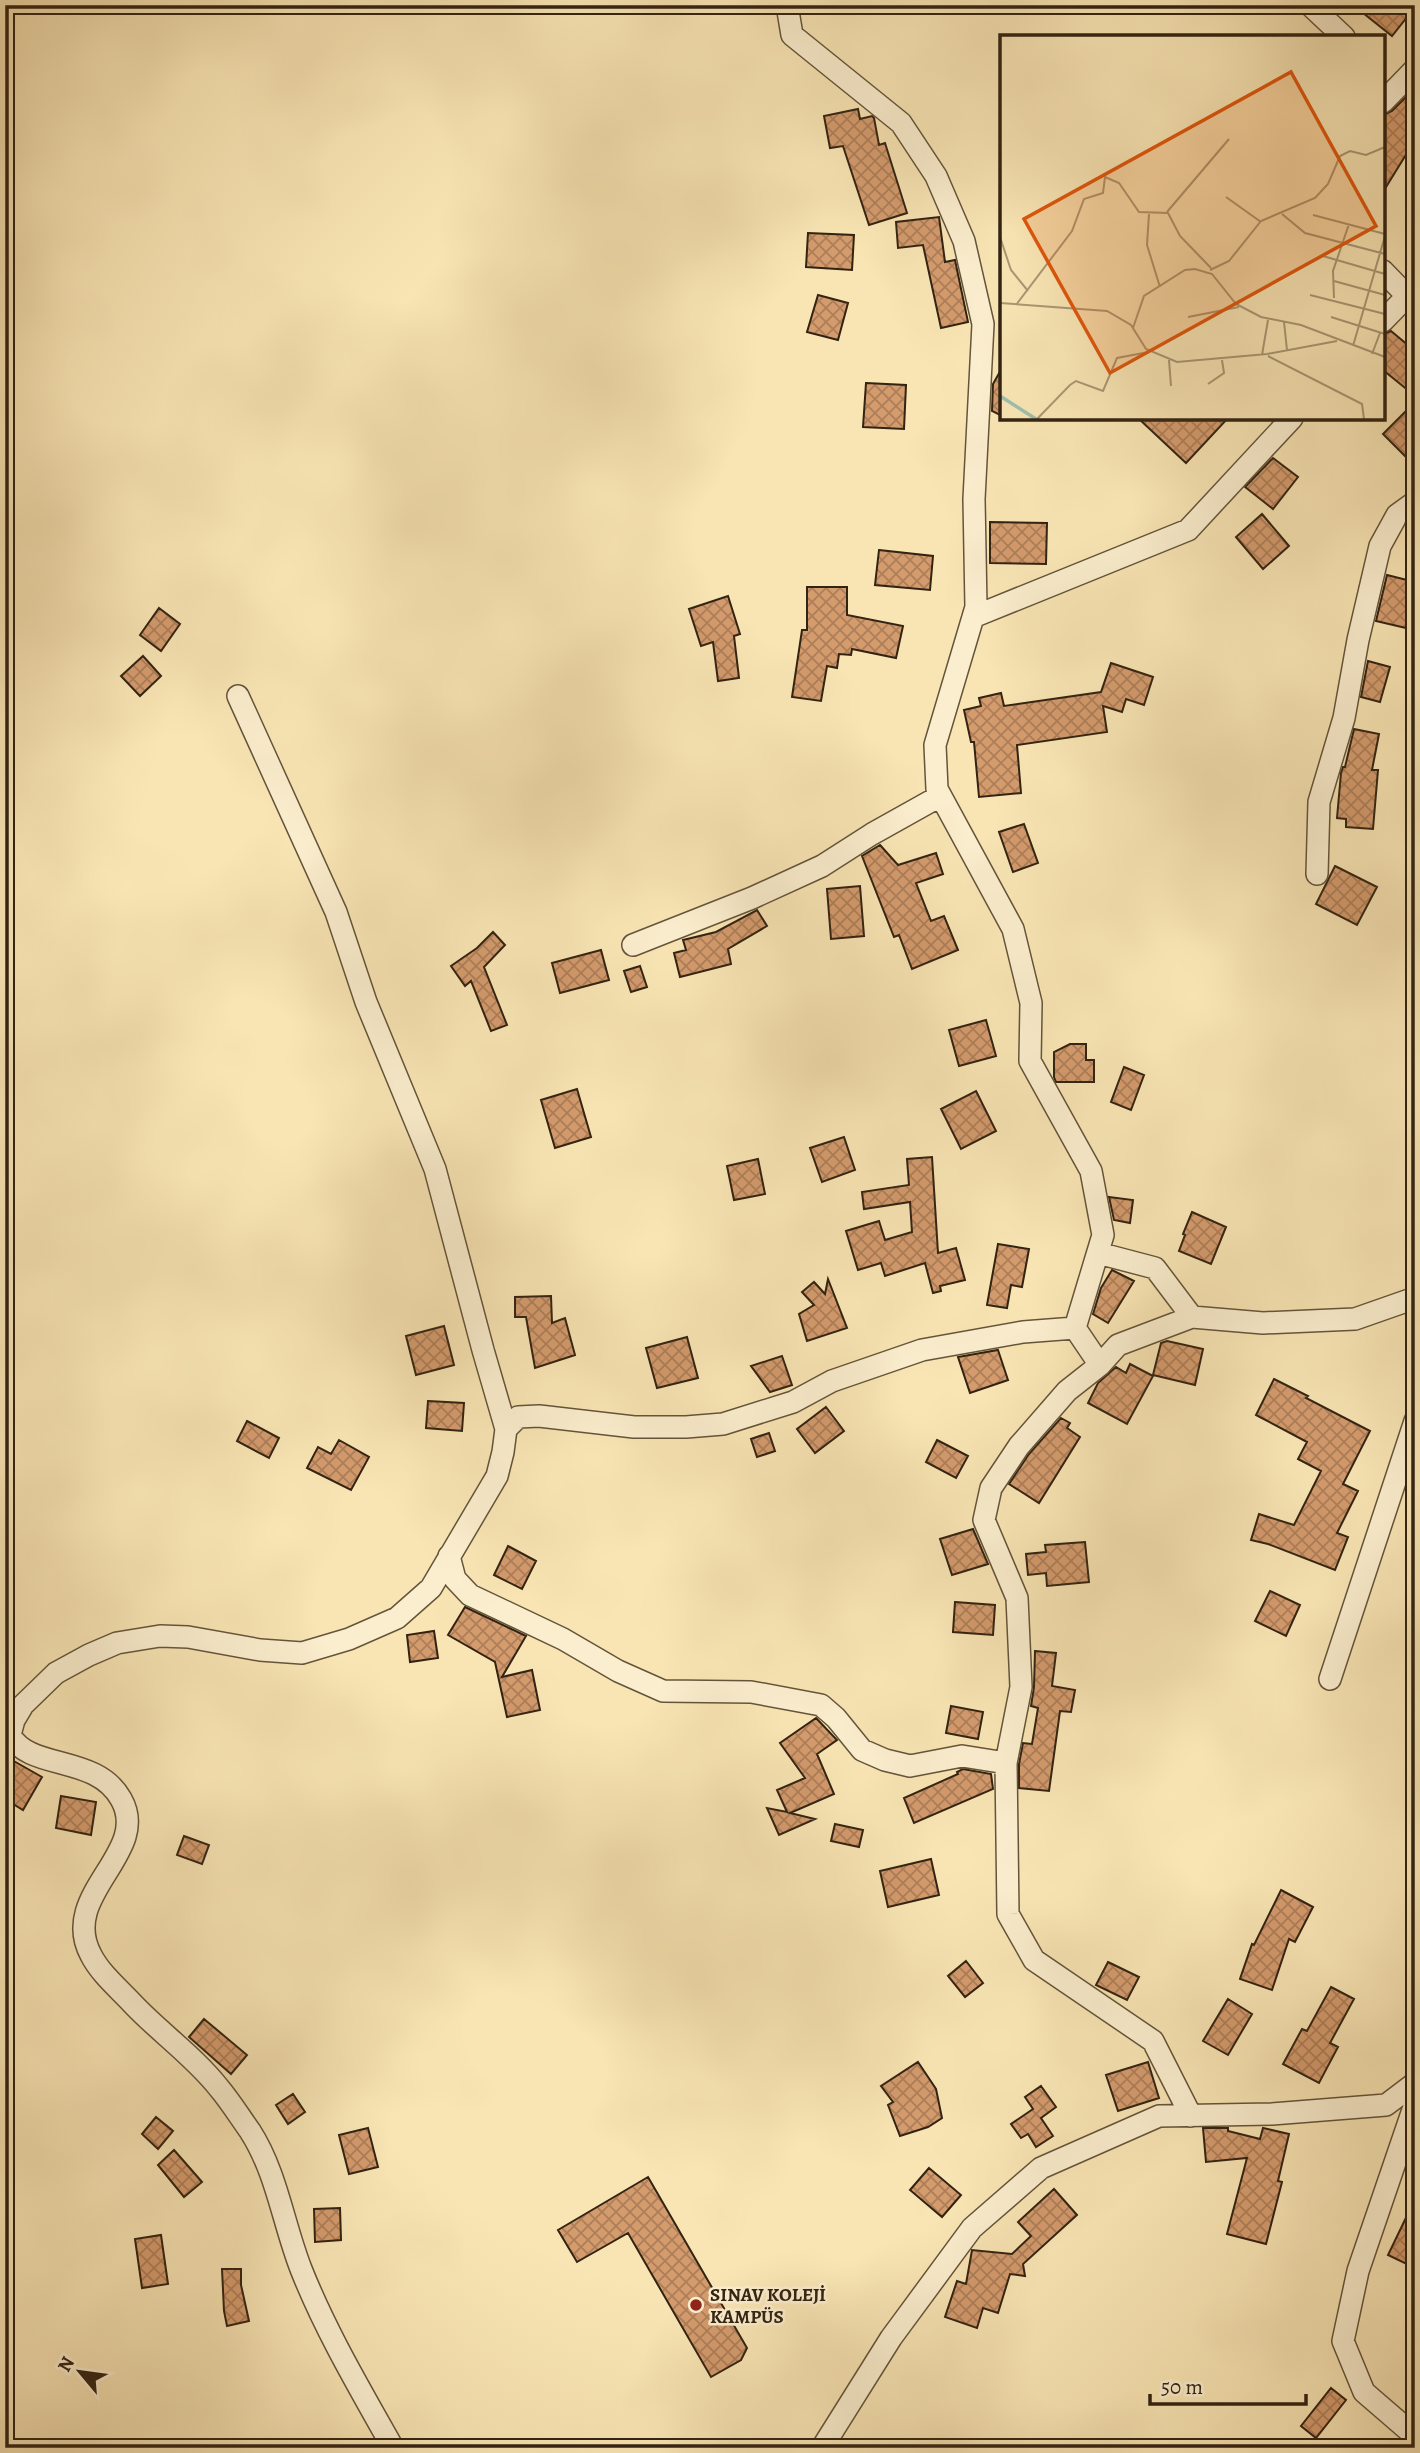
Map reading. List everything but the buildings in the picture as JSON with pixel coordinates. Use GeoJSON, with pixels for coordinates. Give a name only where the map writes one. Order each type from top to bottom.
{"type":"FeatureCollection","features":[{"type":"Feature","properties":{"kind":"street"},"geometry":{"type":"LineString","coordinates":[[787,5],[792,35],[901,123],[936,176],[964,241],[983,324],[974,499],[976,607],[935,745],[937,789],[1013,929],[1031,1003],[1030,1061],[1091,1171],[1103,1236],[1075,1328]]}},
{"type":"Feature","properties":{"kind":"street"},"geometry":{"type":"LineString","coordinates":[[1310,5],[1342,35]]}},
{"type":"Feature","properties":{"kind":"street"},"geometry":{"type":"LineString","coordinates":[[1388,88],[1415,69]]}},
{"type":"Feature","properties":{"kind":"street"},"geometry":{"type":"LineString","coordinates":[[1385,273],[1412,296],[1385,319]]}},
{"type":"Feature","properties":{"kind":"street"},"geometry":{"type":"LineString","coordinates":[[973,617],[1188,530],[1290,420]]}},
{"type":"Feature","properties":{"kind":"street"},"geometry":{"type":"LineString","coordinates":[[1317,874],[1319,802],[1344,718],[1358,639],[1380,546],[1397,515],[1415,502]]}},
{"type":"Feature","properties":{"kind":"street"},"geometry":{"type":"LineString","coordinates":[[237,696],[336,912],[366,1002],[435,1169],[506,1429],[503,1452],[497,1476],[431,1588],[397,1618],[349,1639],[302,1653],[250,1648],[188,1637],[160,1636],[117,1643],[56,1673],[39,1688],[19,1713],[10,1735],[15,1744],[28,1751],[51,1761],[86,1769],[103,1778],[121,1799],[127,1819],[126,1836],[96,1886],[83,1916],[84,1935],[90,1955],[146,2018],[218,2086],[250,2132],[269,2165],[300,2267],[323,2322],[393,2448]]}},
{"type":"Feature","properties":{"kind":"street"},"geometry":{"type":"LineString","coordinates":[[634,945],[752,898],[822,866],[940,796]]}},
{"type":"Feature","properties":{"kind":"street"},"geometry":{"type":"LineString","coordinates":[[1098,1253],[1155,1268],[1192,1318]]}},
{"type":"Feature","properties":{"kind":"street"},"geometry":{"type":"LineString","coordinates":[[1191,2116],[1153,2041],[1034,1960],[1008,1914],[1006,1763],[1021,1687],[1017,1598],[984,1520],[990,1488],[1019,1446],[1067,1391],[1100,1365],[1118,1345],[1192,1318],[1263,1323],[1355,1318],[1415,1298]]}},
{"type":"Feature","properties":{"kind":"street"},"geometry":{"type":"LineString","coordinates":[[506,1429],[518,1417],[539,1416],[635,1427],[723,1424],[793,1402],[832,1381],[922,1350],[1023,1332],[1075,1328]]}},
{"type":"Feature","properties":{"kind":"street"},"geometry":{"type":"LineString","coordinates":[[1075,1328],[1100,1365]]}},
{"type":"Feature","properties":{"kind":"street"},"geometry":{"type":"LineString","coordinates":[[1330,1679],[1415,1420]]}},
{"type":"Feature","properties":{"kind":"street"},"geometry":{"type":"LineString","coordinates":[[449,1556],[455,1579],[470,1595],[563,1639],[618,1671],[663,1691],[751,1692],[821,1705],[836,1718],[862,1750],[885,1760],[910,1766],[962,1756],[1006,1763]]}},
{"type":"Feature","properties":{"kind":"street"},"geometry":{"type":"LineString","coordinates":[[822,2448],[891,2338],[972,2228],[1041,2168],[1159,2116],[1272,2114],[1386,2105],[1415,2083]]}},
{"type":"Feature","properties":{"kind":"street"},"geometry":{"type":"LineString","coordinates":[[1415,2104],[1357,2271],[1343,2341],[1364,2392],[1415,2436]]}},
{"type":"Feature","properties":{"kind":"place","name":"SINAV KOLEJİ KAMPÜS"},"geometry":{"type":"Point","coordinates":[696,2305]}}]}
